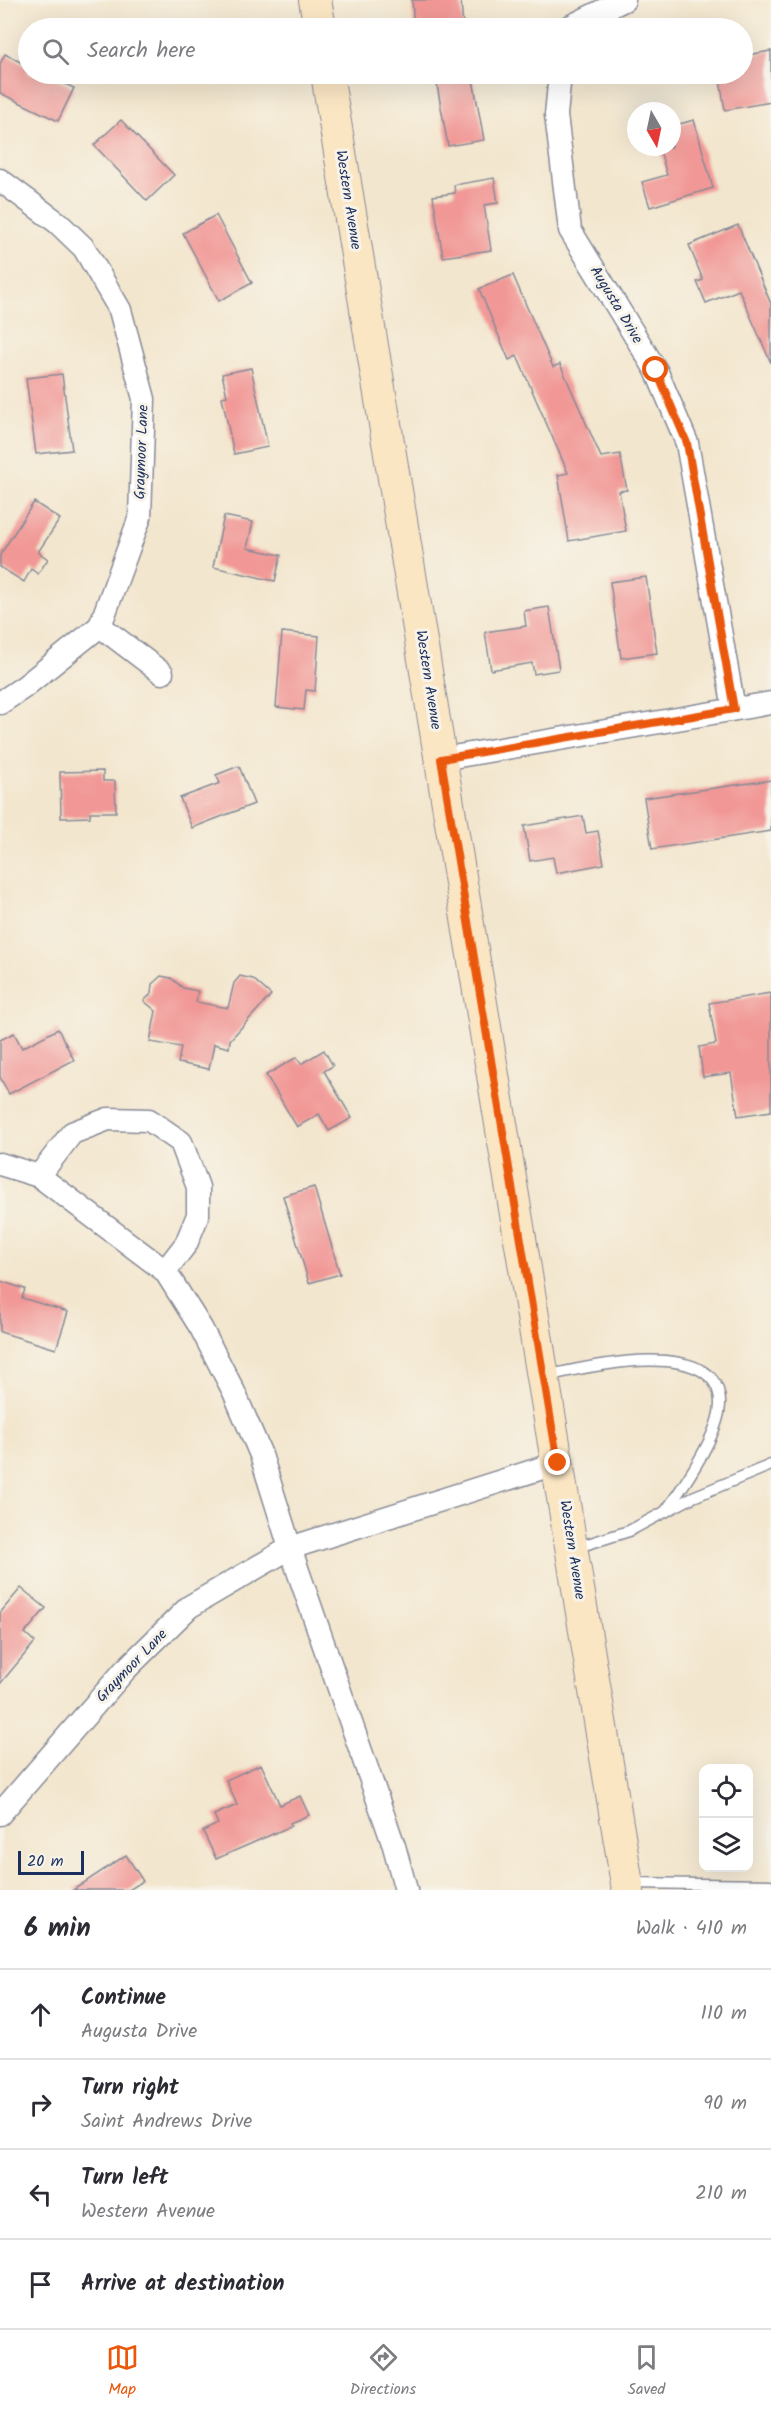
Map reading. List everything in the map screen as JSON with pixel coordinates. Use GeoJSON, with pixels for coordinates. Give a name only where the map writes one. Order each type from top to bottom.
{"type":"FeatureCollection","features":[{"type":"Feature","properties":{"kind":"main road"},"geometry":{"type":"LineString","coordinates":[[315,0],[318,18]]}},
{"type":"Feature","properties":{"kind":"main road","name":"Western Avenue"},"geometry":{"type":"LineString","coordinates":[[329,84],[627,1886]]}},
{"type":"Feature","properties":{"kind":"street"},"geometry":{"type":"LineString","coordinates":[[587,18],[624,0]]}},
{"type":"Feature","properties":{"kind":"street","name":"Augusta Drive"},"geometry":{"type":"LineString","coordinates":[[559,84],[556,115],[570,230],[656,370],[687,443],[734,709]]}},
{"type":"Feature","properties":{"kind":"street","name":"Graymoor Lane"},"geometry":{"type":"LineString","coordinates":[[0,180],[58,223],[84,248],[120,310],[144,399],[140,517],[100,626]]}},
{"type":"Feature","properties":{"kind":"street"},"geometry":{"type":"LineString","coordinates":[[0,703],[24,687],[100,626],[162,673]]}},
{"type":"Feature","properties":{"kind":"street"},"geometry":{"type":"LineString","coordinates":[[441,759],[771,703]]}},
{"type":"Feature","properties":{"kind":"street"},"geometry":{"type":"LineString","coordinates":[[39,1176],[72,1133],[108,1119],[149,1120],[181,1142],[198,1187],[198,1215],[186,1244],[165,1271]]}},
{"type":"Feature","properties":{"kind":"street"},"geometry":{"type":"LineString","coordinates":[[0,1164],[39,1176],[165,1271],[201,1328],[234,1392],[261,1455],[290,1548],[394,1846],[406,1890]]}},
{"type":"Feature","properties":{"kind":"street","name":"Graymoor Lane"},"geometry":{"type":"LineString","coordinates":[[0,1814],[125,1670],[189,1607],[290,1548],[558,1463]]}},
{"type":"Feature","properties":{"kind":"lane"},"geometry":{"type":"LineString","coordinates":[[543,1377],[587,1366],[632,1361],[687,1364],[701,1368],[712,1378],[720,1401],[718,1416],[690,1476],[666,1512]]}},
{"type":"Feature","properties":{"kind":"lane"},"geometry":{"type":"LineString","coordinates":[[572,1549],[628,1530],[703,1493],[771,1466]]}},
{"type":"Feature","properties":{"kind":"lane"},"geometry":{"type":"LineString","coordinates":[[627,1886],[770,1885],[771,1889]]}},
{"type":"Feature","properties":{"kind":"building"},"geometry":{"type":"Polygon","coordinates":[[[412,0],[461,0],[462,18],[413,18],[412,0]]]}},
{"type":"Feature","properties":{"kind":"building"},"geometry":{"type":"Polygon","coordinates":[[[771,51],[771,102],[725,110],[721,84],[753,84],[753,54],[771,51]]]}},
{"type":"Feature","properties":{"kind":"building"},"geometry":{"type":"Polygon","coordinates":[[[5,54],[18,61],[18,84],[65,84],[74,88],[58,121],[0,93],[0,64],[5,54]]]}},
{"type":"Feature","properties":{"kind":"building"},"geometry":{"type":"Polygon","coordinates":[[[437,84],[474,84],[484,140],[448,146],[437,84]]]}},
{"type":"Feature","properties":{"kind":"building"},"geometry":{"type":"Polygon","coordinates":[[[121,120],[174,175],[147,201],[94,145],[121,120]]]}},
{"type":"Feature","properties":{"kind":"building"},"geometry":{"type":"Polygon","coordinates":[[[694,120],[713,188],[650,207],[642,182],[667,175],[662,156],[681,156],[681,124],[694,120]]]}},
{"type":"Feature","properties":{"kind":"building"},"geometry":{"type":"Polygon","coordinates":[[[494,178],[498,203],[484,205],[491,250],[443,257],[433,196],[455,193],[454,185],[494,178]]]}},
{"type":"Feature","properties":{"kind":"building"},"geometry":{"type":"Polygon","coordinates":[[[216,215],[252,283],[219,301],[183,233],[216,215]]]}},
{"type":"Feature","properties":{"kind":"building"},"geometry":{"type":"Polygon","coordinates":[[[738,225],[771,304],[771,363],[739,290],[706,303],[697,282],[703,280],[689,245],[738,225]]]}},
{"type":"Feature","properties":{"kind":"building"},"geometry":{"type":"Polygon","coordinates":[[[513,275],[553,367],[560,364],[601,457],[620,454],[627,490],[619,491],[626,531],[569,541],[558,475],[568,473],[517,356],[509,360],[479,289],[513,275]]]}},
{"type":"Feature","properties":{"kind":"building"},"geometry":{"type":"Polygon","coordinates":[[[251,368],[268,447],[234,454],[222,397],[227,396],[222,374],[251,368]]]}},
{"type":"Feature","properties":{"kind":"building"},"geometry":{"type":"Polygon","coordinates":[[[62,374],[72,450],[36,454],[26,378],[62,374]]]}},
{"type":"Feature","properties":{"kind":"building"},"geometry":{"type":"Polygon","coordinates":[[[34,502],[60,519],[38,552],[48,559],[38,574],[31,569],[24,582],[0,567],[0,555],[34,502]]]}},
{"type":"Feature","properties":{"kind":"building"},"geometry":{"type":"Polygon","coordinates":[[[224,516],[253,522],[247,548],[281,555],[275,581],[213,567],[224,516]]]}},
{"type":"Feature","properties":{"kind":"building"},"geometry":{"type":"Polygon","coordinates":[[[646,577],[657,653],[621,658],[610,582],[646,577]]]}},
{"type":"Feature","properties":{"kind":"building"},"geometry":{"type":"Polygon","coordinates":[[[549,607],[559,670],[534,674],[532,663],[491,670],[485,632],[526,626],[524,611],[549,607]]]}},
{"type":"Feature","properties":{"kind":"building"},"geometry":{"type":"Polygon","coordinates":[[[282,632],[319,636],[315,691],[306,690],[304,710],[276,707],[282,632]]]}},
{"type":"Feature","properties":{"kind":"building"},"geometry":{"type":"Polygon","coordinates":[[[239,766],[254,804],[192,828],[180,798],[220,783],[216,775],[239,766]]]}},
{"type":"Feature","properties":{"kind":"building"},"geometry":{"type":"Polygon","coordinates":[[[103,771],[103,781],[115,781],[116,812],[90,812],[90,817],[61,818],[60,772],[103,771]]]}},
{"type":"Feature","properties":{"kind":"building"},"geometry":{"type":"Polygon","coordinates":[[[771,780],[771,831],[652,849],[644,798],[771,780]]]}},
{"type":"Feature","properties":{"kind":"building"},"geometry":{"type":"Polygon","coordinates":[[[583,816],[586,833],[598,831],[604,864],[556,873],[553,857],[530,861],[524,826],[583,816]]]}},
{"type":"Feature","properties":{"kind":"building"},"geometry":{"type":"Polygon","coordinates":[[[161,976],[171,978],[183,988],[198,991],[196,1002],[228,1008],[234,983],[240,976],[253,979],[271,995],[230,1040],[229,1048],[214,1044],[209,1069],[178,1063],[181,1047],[150,1042],[156,1011],[144,1001],[151,994],[152,984],[161,976]]]}},
{"type":"Feature","properties":{"kind":"building"},"geometry":{"type":"Polygon","coordinates":[[[771,993],[771,1111],[738,1116],[731,1073],[703,1077],[699,1047],[716,1044],[709,1003],[771,993]]]}},
{"type":"Feature","properties":{"kind":"building"},"geometry":{"type":"Polygon","coordinates":[[[58,1029],[74,1060],[9,1094],[0,1077],[0,1040],[14,1033],[22,1048],[58,1029]]]}},
{"type":"Feature","properties":{"kind":"building"},"geometry":{"type":"Polygon","coordinates":[[[324,1050],[333,1066],[324,1071],[352,1118],[329,1131],[319,1114],[297,1127],[266,1075],[297,1057],[301,1064],[324,1050]]]}},
{"type":"Feature","properties":{"kind":"building"},"geometry":{"type":"Polygon","coordinates":[[[314,1187],[340,1274],[309,1283],[283,1196],[314,1187]]]}},
{"type":"Feature","properties":{"kind":"building"},"geometry":{"type":"Polygon","coordinates":[[[0,1281],[25,1289],[22,1298],[68,1312],[56,1349],[0,1332],[0,1281]]]}},
{"type":"Feature","properties":{"kind":"building"},"geometry":{"type":"Polygon","coordinates":[[[21,1588],[46,1608],[25,1633],[35,1642],[0,1684],[0,1613],[21,1588]]]}},
{"type":"Feature","properties":{"kind":"building"},"geometry":{"type":"Polygon","coordinates":[[[261,1764],[280,1805],[300,1796],[309,1815],[290,1823],[291,1826],[216,1859],[203,1831],[218,1824],[214,1815],[237,1805],[226,1780],[261,1764]]]}},
{"type":"Feature","properties":{"kind":"building"},"geometry":{"type":"Polygon","coordinates":[[[126,1855],[143,1881],[129,1890],[73,1890],[126,1855]]]}},
{"type":"Feature","properties":{"kind":"route"},"geometry":{"type":"LineString","coordinates":[[558,1463],[441,759],[734,709],[687,443],[656,370]]}}]}
